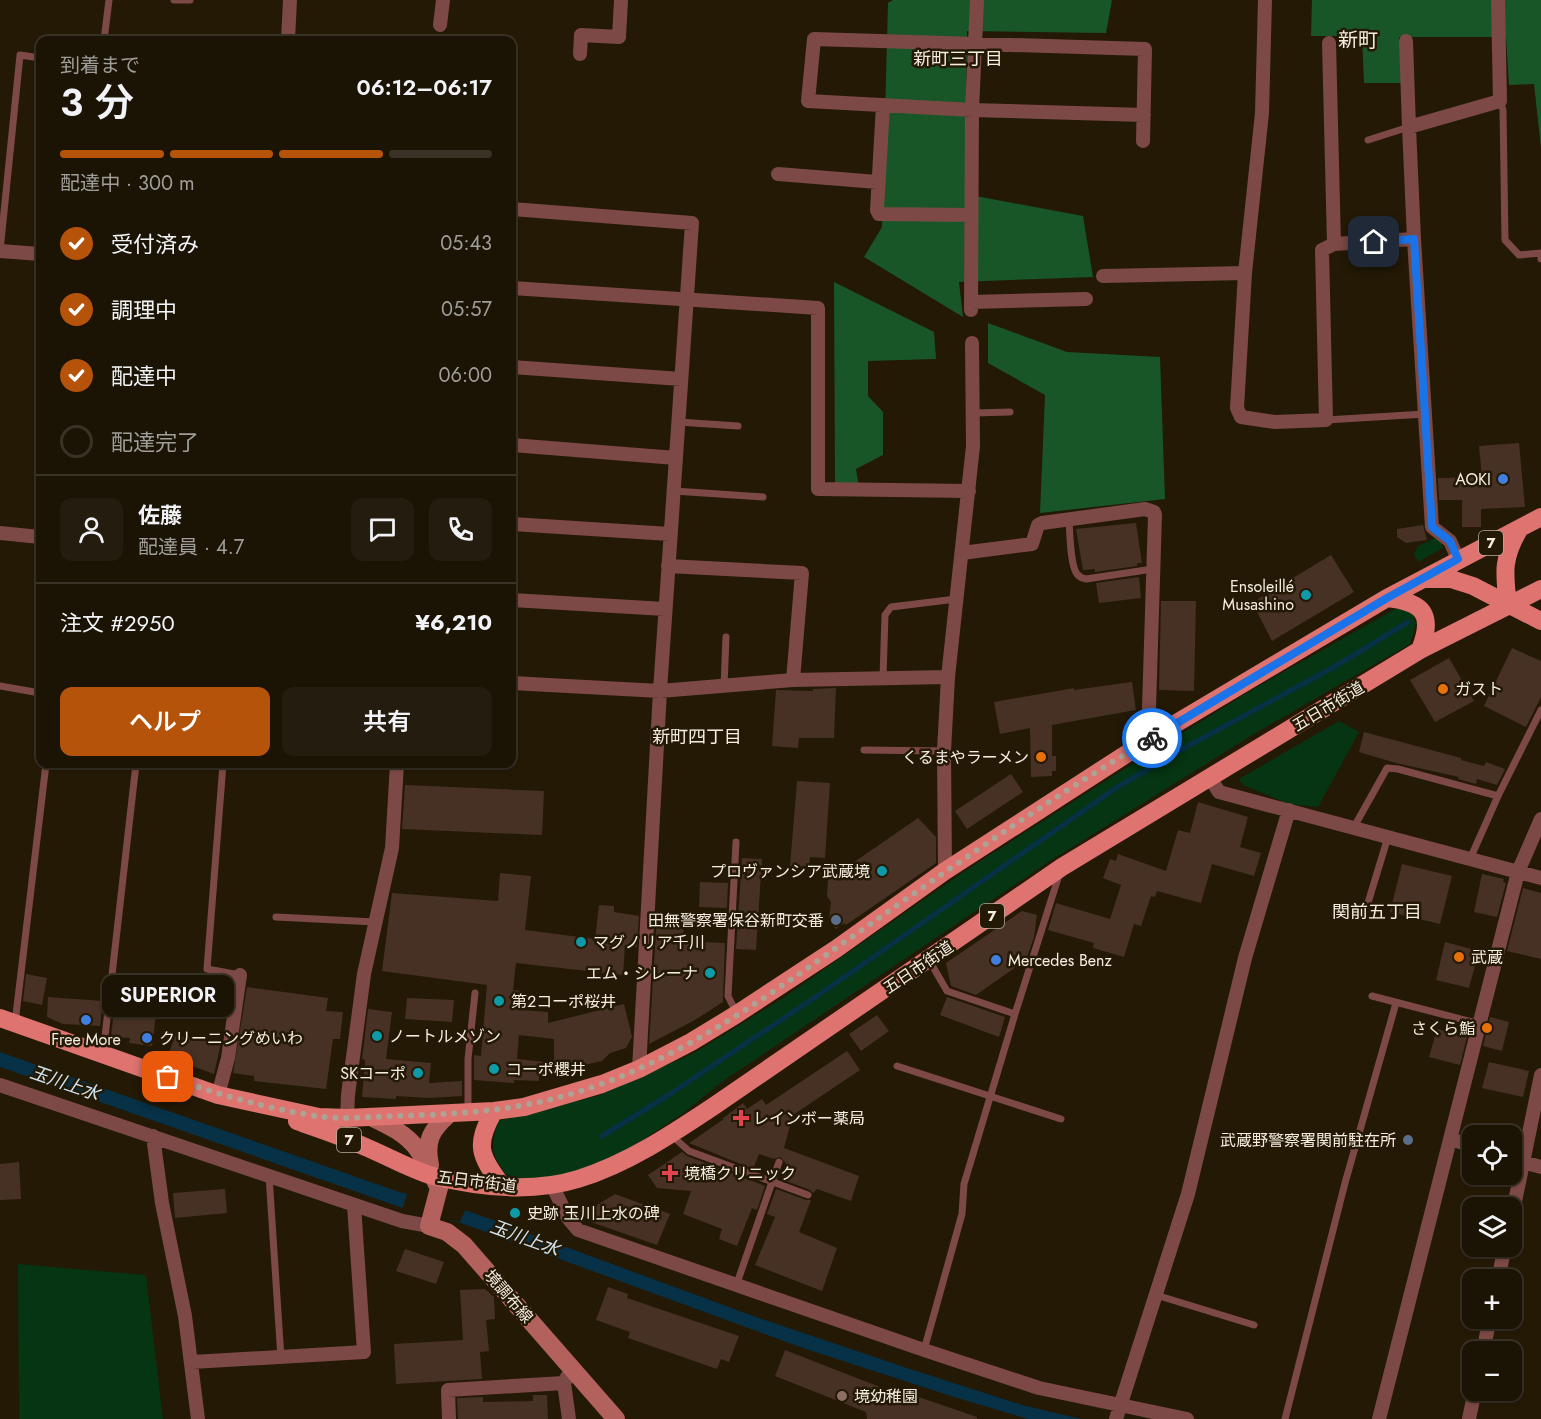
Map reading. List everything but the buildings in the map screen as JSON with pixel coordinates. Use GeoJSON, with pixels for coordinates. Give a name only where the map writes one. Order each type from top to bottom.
{"type":"FeatureCollection","features":[{"type":"Feature","properties":{"kind":"main road","name":"五日市街道"},"geometry":{"type":"LineString","coordinates":[[7,1021],[218,1095],[319,1117],[448,1115],[494,1111],[524,1107],[603,1084],[639,1069],[738,1014],[945,871],[1148,740],[1387,598],[1541,517]]}},
{"type":"Feature","properties":{"kind":"main road"},"geometry":{"type":"LineString","coordinates":[[1508,606],[1504,571],[1509,546],[1520,528]]}},
{"type":"Feature","properties":{"kind":"main road","name":"7"},"geometry":{"type":"LineString","coordinates":[[1423,579],[1451,579],[1473,586],[1541,621]]}},
{"type":"Feature","properties":{"kind":"main road","name":"五日市街道"},"geometry":{"type":"LineString","coordinates":[[266,1107],[283,1116],[359,1144],[436,1182],[502,1186],[552,1185],[578,1179],[616,1164],[670,1135],[1062,867],[1420,650],[1541,589]]}},
{"type":"Feature","properties":{"kind":"main road"},"geometry":{"type":"LineString","coordinates":[[1387,598],[1405,600],[1422,609],[1427,628],[1420,650]]}},
{"type":"Feature","properties":{"kind":"main road"},"geometry":{"type":"LineString","coordinates":[[494,1111],[485,1127],[481,1152],[488,1167],[502,1186]]}},
{"type":"Feature","properties":{"kind":"main road"},"geometry":{"type":"LineString","coordinates":[[430,1223],[436,1182],[427,1154],[428,1142],[435,1126],[448,1115]]}},
{"type":"Feature","properties":{"kind":"main road"},"geometry":{"type":"LineString","coordinates":[[371,1117],[393,1128],[411,1141],[436,1182]]}},
{"type":"Feature","properties":{"kind":"main road","name":"境調布線"},"geometry":{"type":"LineString","coordinates":[[430,1223],[464,1245],[568,1375],[616,1419]]}},
{"type":"Feature","properties":{"kind":"street"},"geometry":{"type":"LineString","coordinates":[[288,36],[290,0]]}},
{"type":"Feature","properties":{"kind":"street"},"geometry":{"type":"LineString","coordinates":[[440,25],[443,0]]}},
{"type":"Feature","properties":{"kind":"street"},"geometry":{"type":"LineString","coordinates":[[580,54],[581,35],[619,37],[621,0]]}},
{"type":"Feature","properties":{"kind":"street"},"geometry":{"type":"LineString","coordinates":[[977,0],[972,110],[971,306],[1086,299]]}},
{"type":"Feature","properties":{"kind":"street"},"geometry":{"type":"LineString","coordinates":[[1265,0],[1262,113],[1245,273],[1237,408],[1241,417],[1275,422],[1326,420],[1322,250],[1334,244],[1414,239]]}},
{"type":"Feature","properties":{"kind":"street"},"geometry":{"type":"LineString","coordinates":[[1410,127],[1500,101],[1498,0]]}},
{"type":"Feature","properties":{"kind":"street"},"geometry":{"type":"LineString","coordinates":[[1143,141],[1144,115],[1145,49],[814,39],[808,101],[972,110],[1144,115]]}},
{"type":"Feature","properties":{"kind":"street"},"geometry":{"type":"LineString","coordinates":[[1406,41],[1414,239],[1432,527],[1450,541],[1458,559]]}},
{"type":"Feature","properties":{"kind":"street"},"geometry":{"type":"LineString","coordinates":[[1329,43],[1334,244]]}},
{"type":"Feature","properties":{"kind":"street"},"geometry":{"type":"LineString","coordinates":[[883,105],[877,182],[879,214],[971,215]]}},
{"type":"Feature","properties":{"kind":"street"},"geometry":{"type":"LineString","coordinates":[[778,174],[877,182]]}},
{"type":"Feature","properties":{"kind":"street"},"geometry":{"type":"LineString","coordinates":[[516,209],[692,223],[665,609],[639,1069]]}},
{"type":"Feature","properties":{"kind":"street"},"geometry":{"type":"LineString","coordinates":[[0,251],[36,254]]}},
{"type":"Feature","properties":{"kind":"street"},"geometry":{"type":"LineString","coordinates":[[1103,276],[1245,273]]}},
{"type":"Feature","properties":{"kind":"street"},"geometry":{"type":"LineString","coordinates":[[516,288],[818,308],[818,489],[969,491]]}},
{"type":"Feature","properties":{"kind":"street"},"geometry":{"type":"LineString","coordinates":[[945,871],[944,751],[948,676],[974,446],[972,343]]}},
{"type":"Feature","properties":{"kind":"street"},"geometry":{"type":"LineString","coordinates":[[516,367],[681,379]]}},
{"type":"Feature","properties":{"kind":"street"},"geometry":{"type":"LineString","coordinates":[[516,445],[676,458]]}},
{"type":"Feature","properties":{"kind":"street"},"geometry":{"type":"LineString","coordinates":[[962,553],[1032,544],[1038,525],[1042,523],[1150,510],[1155,515],[1148,740]]}},
{"type":"Feature","properties":{"kind":"street"},"geometry":{"type":"LineString","coordinates":[[516,524],[670,534]]}},
{"type":"Feature","properties":{"kind":"street"},"geometry":{"type":"LineString","coordinates":[[0,533],[36,537]]}},
{"type":"Feature","properties":{"kind":"street"},"geometry":{"type":"LineString","coordinates":[[668,566],[802,573],[793,680]]}},
{"type":"Feature","properties":{"kind":"street"},"geometry":{"type":"LineString","coordinates":[[516,600],[665,609]]}},
{"type":"Feature","properties":{"kind":"street"},"geometry":{"type":"LineString","coordinates":[[516,683],[660,691],[793,680],[948,676]]}},
{"type":"Feature","properties":{"kind":"street"},"geometry":{"type":"LineString","coordinates":[[348,1118],[348,1095],[364,974],[392,848],[397,768]]}},
{"type":"Feature","properties":{"kind":"street"},"geometry":{"type":"LineString","coordinates":[[1209,776],[1219,792],[1541,878]]}},
{"type":"Feature","properties":{"kind":"street"},"geometry":{"type":"LineString","coordinates":[[1117,1415],[1188,1194],[1245,958],[1289,810]]}},
{"type":"Feature","properties":{"kind":"street"},"geometry":{"type":"LineString","coordinates":[[1379,1419],[1518,872],[1541,819]]}},
{"type":"Feature","properties":{"kind":"street"},"geometry":{"type":"LineString","coordinates":[[218,1095],[228,1058],[240,975]]}},
{"type":"Feature","properties":{"kind":"street"},"geometry":{"type":"LineString","coordinates":[[1522,1146],[1541,1075]]}},
{"type":"Feature","properties":{"kind":"street"},"geometry":{"type":"LineString","coordinates":[[0,1086],[402,1221],[430,1223]]}},
{"type":"Feature","properties":{"kind":"street"},"geometry":{"type":"LineString","coordinates":[[153,1136],[162,1203],[185,1316],[198,1419]]}},
{"type":"Feature","properties":{"kind":"street"},"geometry":{"type":"LineString","coordinates":[[1451,1139],[1462,1142]]}},
{"type":"Feature","properties":{"kind":"street"},"geometry":{"type":"LineString","coordinates":[[1522,1162],[1541,1167]]}},
{"type":"Feature","properties":{"kind":"street"},"geometry":{"type":"LineString","coordinates":[[552,1185],[567,1218],[578,1230],[1117,1415],[1187,1419]]}},
{"type":"Feature","properties":{"kind":"street"},"geometry":{"type":"LineString","coordinates":[[192,1362],[364,1352],[354,1205]]}},
{"type":"Feature","properties":{"kind":"street"},"geometry":{"type":"LineString","coordinates":[[449,1419],[448,1390],[568,1375],[569,1419]]}},
{"type":"Feature","properties":{"kind":"street"},"geometry":{"type":"LineString","coordinates":[[1469,1419],[1473,1401]]}},
{"type":"Feature","properties":{"kind":"lane"},"geometry":{"type":"LineString","coordinates":[[104,36],[109,0]]}},
{"type":"Feature","properties":{"kind":"lane"},"geometry":{"type":"LineString","coordinates":[[174,0],[190,0]]}},
{"type":"Feature","properties":{"kind":"lane"},"geometry":{"type":"LineString","coordinates":[[0,251],[20,55],[36,57]]}},
{"type":"Feature","properties":{"kind":"lane"},"geometry":{"type":"LineString","coordinates":[[1500,101],[1503,110],[1505,240],[1519,255],[1540,253],[1541,259]]}},
{"type":"Feature","properties":{"kind":"lane"},"geometry":{"type":"LineString","coordinates":[[1368,140],[1410,127]]}},
{"type":"Feature","properties":{"kind":"lane"},"geometry":{"type":"LineString","coordinates":[[974,413],[1010,412]]}},
{"type":"Feature","properties":{"kind":"lane"},"geometry":{"type":"LineString","coordinates":[[1326,420],[1425,414]]}},
{"type":"Feature","properties":{"kind":"lane"},"geometry":{"type":"LineString","coordinates":[[678,422],[738,426]]}},
{"type":"Feature","properties":{"kind":"lane"},"geometry":{"type":"LineString","coordinates":[[674,491],[763,497]]}},
{"type":"Feature","properties":{"kind":"lane"},"geometry":{"type":"LineString","coordinates":[[1069,520],[1074,563],[1077,574],[1081,578],[1153,569]]}},
{"type":"Feature","properties":{"kind":"lane"},"geometry":{"type":"LineString","coordinates":[[883,678],[887,611],[891,607],[956,599]]}},
{"type":"Feature","properties":{"kind":"lane"},"geometry":{"type":"LineString","coordinates":[[724,686],[726,637]]}},
{"type":"Feature","properties":{"kind":"lane"},"geometry":{"type":"LineString","coordinates":[[0,686],[36,692]]}},
{"type":"Feature","properties":{"kind":"lane"},"geometry":{"type":"LineString","coordinates":[[1470,859],[1498,796],[1541,710]]}},
{"type":"Feature","properties":{"kind":"lane"},"geometry":{"type":"LineString","coordinates":[[864,750],[944,751]]}},
{"type":"Feature","properties":{"kind":"lane"},"geometry":{"type":"LineString","coordinates":[[7,1021],[45,768]]}},
{"type":"Feature","properties":{"kind":"lane"},"geometry":{"type":"LineString","coordinates":[[103,1054],[136,768]]}},
{"type":"Feature","properties":{"kind":"lane"},"geometry":{"type":"LineString","coordinates":[[223,768],[207,969],[240,975]]}},
{"type":"Feature","properties":{"kind":"lane"},"geometry":{"type":"LineString","coordinates":[[1354,827],[1387,768],[1498,796]]}},
{"type":"Feature","properties":{"kind":"lane"},"geometry":{"type":"LineString","coordinates":[[1367,906],[1388,837]]}},
{"type":"Feature","properties":{"kind":"lane"},"geometry":{"type":"LineString","coordinates":[[736,842],[728,996],[738,1014]]}},
{"type":"Feature","properties":{"kind":"lane"},"geometry":{"type":"LineString","coordinates":[[924,1350],[962,1214],[964,1184],[1062,867]]}},
{"type":"Feature","properties":{"kind":"lane"},"geometry":{"type":"LineString","coordinates":[[276,917],[375,922]]}},
{"type":"Feature","properties":{"kind":"lane"},"geometry":{"type":"LineString","coordinates":[[929,960],[947,991],[1015,1014]]}},
{"type":"Feature","properties":{"kind":"lane"},"geometry":{"type":"LineString","coordinates":[[468,1113],[468,1059],[475,993]]}},
{"type":"Feature","properties":{"kind":"lane"},"geometry":{"type":"LineString","coordinates":[[1372,996],[1480,1024]]}},
{"type":"Feature","properties":{"kind":"lane"},"geometry":{"type":"LineString","coordinates":[[1285,1419],[1345,1183],[1396,1002]]}},
{"type":"Feature","properties":{"kind":"lane"},"geometry":{"type":"LineString","coordinates":[[897,1066],[1061,1119]]}},
{"type":"Feature","properties":{"kind":"lane"},"geometry":{"type":"LineString","coordinates":[[670,1135],[689,1151],[808,1195]]}},
{"type":"Feature","properties":{"kind":"lane"},"geometry":{"type":"LineString","coordinates":[[736,1286],[779,1162]]}},
{"type":"Feature","properties":{"kind":"lane"},"geometry":{"type":"LineString","coordinates":[[269,1176],[281,1358]]}},
{"type":"Feature","properties":{"kind":"lane"},"geometry":{"type":"LineString","coordinates":[[1156,1295],[1254,1325]]}},
{"type":"Feature","properties":{"kind":"green space"},"geometry":{"type":"Polygon","coordinates":[[[893,0],[1112,0],[1106,33],[967,31],[965,194],[1083,216],[1093,277],[959,282],[963,317],[864,257],[882,227],[888,3],[893,0]]]}},
{"type":"Feature","properties":{"kind":"green space"},"geometry":{"type":"Polygon","coordinates":[[[1312,0],[1541,0],[1541,148],[1534,84],[1509,85],[1506,37],[1399,37],[1402,83],[1364,83],[1362,36],[1311,36],[1312,0]]]}},
{"type":"Feature","properties":{"kind":"green space"},"geometry":{"type":"Polygon","coordinates":[[[834,282],[934,332],[936,359],[868,361],[868,396],[883,412],[883,455],[856,469],[859,488],[835,484],[834,282]]]}},
{"type":"Feature","properties":{"kind":"green space"},"geometry":{"type":"Polygon","coordinates":[[[988,323],[1067,352],[1160,357],[1165,499],[1040,513],[1045,395],[988,363],[988,323]]]}},
{"type":"Feature","properties":{"kind":"green space"},"geometry":{"type":"Polygon","coordinates":[[[1435,538],[1441,540],[1443,548],[1418,562],[1414,554],[1418,546],[1435,538]]]}},
{"type":"Feature","properties":{"kind":"green space"},"geometry":{"type":"Polygon","coordinates":[[[1397,608],[1412,613],[1416,623],[1410,644],[1254,734],[1050,861],[722,1082],[682,1114],[638,1143],[611,1158],[549,1181],[512,1184],[497,1161],[493,1141],[498,1121],[597,1096],[694,1053],[783,998],[962,873],[1110,778],[1255,688],[1397,608]]]}},
{"type":"Feature","properties":{"kind":"green space"},"geometry":{"type":"Polygon","coordinates":[[[1339,721],[1359,732],[1318,807],[1289,804],[1243,785],[1239,779],[1339,721]]]}},
{"type":"Feature","properties":{"kind":"green space"},"geometry":{"type":"Polygon","coordinates":[[[18,1264],[146,1275],[163,1419],[19,1419],[18,1264]]]}},
{"type":"Feature","properties":{"kind":"water","name":"玉川上水"},"geometry":{"type":"Polygon","coordinates":[[[0,1052],[399,1192],[471,1212],[756,1317],[1022,1405],[1081,1419],[1028,1419],[800,1347],[461,1223],[400,1207],[0,1067],[0,1052]]]}},
{"type":"Feature","properties":{"kind":"pier"},"geometry":{"type":"Polygon","coordinates":[[[408,1191],[466,1208],[460,1222],[402,1210],[408,1191]]]}},
{"type":"Feature","properties":{"kind":"waterway"},"geometry":{"type":"LineString","coordinates":[[602,1136],[667,1096],[817,996],[1119,786],[1334,667],[1408,622]]}},
{"type":"Feature","properties":{"kind":"way so far"},"geometry":{"type":"LineString","coordinates":[[168,1077],[218,1095],[266,1107],[319,1117],[348,1118],[494,1111],[524,1107],[603,1084],[639,1069],[738,1014],[945,871],[1152,738]]}},
{"type":"Feature","properties":{"kind":"place","name":"AOKI"},"geometry":{"type":"Point","coordinates":[1503,479]}},
{"type":"Feature","properties":{"kind":"place","name":"Ensoleillé Musashino"},"geometry":{"type":"Point","coordinates":[1306,595]}},
{"type":"Feature","properties":{"kind":"place","name":"ガスト"},"geometry":{"type":"Point","coordinates":[1443,689]}},
{"type":"Feature","properties":{"kind":"place","name":"くるまやラーメン"},"geometry":{"type":"Point","coordinates":[1041,757]}},
{"type":"Feature","properties":{"kind":"place","name":"プロヴァンシア武蔵境"},"geometry":{"type":"Point","coordinates":[882,871]}},
{"type":"Feature","properties":{"kind":"place","name":"田無警察署保谷新町交番"},"geometry":{"type":"Point","coordinates":[836,920]}},
{"type":"Feature","properties":{"kind":"place","name":"マグノリア千川"},"geometry":{"type":"Point","coordinates":[581,942]}},
{"type":"Feature","properties":{"kind":"place","name":"武蔵"},"geometry":{"type":"Point","coordinates":[1459,957]}},
{"type":"Feature","properties":{"kind":"place","name":"Mercedes Benz"},"geometry":{"type":"Point","coordinates":[996,960]}},
{"type":"Feature","properties":{"kind":"place","name":"エム・シレーナ"},"geometry":{"type":"Point","coordinates":[710,973]}},
{"type":"Feature","properties":{"kind":"place","name":"第２コーポ桜井"},"geometry":{"type":"Point","coordinates":[499,1001]}},
{"type":"Feature","properties":{"kind":"place","name":"Free More"},"geometry":{"type":"Point","coordinates":[86,1020]}},
{"type":"Feature","properties":{"kind":"place","name":"さくら鮨"},"geometry":{"type":"Point","coordinates":[1487,1028]}},
{"type":"Feature","properties":{"kind":"place","name":"ノートルメゾン"},"geometry":{"type":"Point","coordinates":[377,1036]}},
{"type":"Feature","properties":{"kind":"place","name":"クリーニングめいわ"},"geometry":{"type":"Point","coordinates":[147,1038]}},
{"type":"Feature","properties":{"kind":"place","name":"コーポ櫻井"},"geometry":{"type":"Point","coordinates":[494,1069]}},
{"type":"Feature","properties":{"kind":"place","name":"SKコーポ"},"geometry":{"type":"Point","coordinates":[418,1073]}},
{"type":"Feature","properties":{"kind":"place","name":"SUPERIOR"},"geometry":{"type":"Point","coordinates":[168,1077]}},
{"type":"Feature","properties":{"kind":"place","name":"レインボー薬局"},"geometry":{"type":"Point","coordinates":[741,1118]}},
{"type":"Feature","properties":{"kind":"place","name":"武蔵野警察署関前駐在所"},"geometry":{"type":"Point","coordinates":[1408,1140]}},
{"type":"Feature","properties":{"kind":"place","name":"境橋クリニック"},"geometry":{"type":"Point","coordinates":[670,1173]}},
{"type":"Feature","properties":{"kind":"place","name":"史跡 玉川上水の碑"},"geometry":{"type":"Point","coordinates":[515,1213]}},
{"type":"Feature","properties":{"kind":"place","name":"境幼稚園"},"geometry":{"type":"Point","coordinates":[842,1396]}},
{"type":"Feature","properties":{"kind":"district","name":"新町"},"geometry":{"type":"Point","coordinates":[1358,40]}},
{"type":"Feature","properties":{"kind":"district","name":"新町三丁目"},"geometry":{"type":"Point","coordinates":[958,59]}},
{"type":"Feature","properties":{"kind":"district","name":"新町四丁目"},"geometry":{"type":"Point","coordinates":[697,737]}},
{"type":"Feature","properties":{"kind":"district","name":"関前五丁目"},"geometry":{"type":"Point","coordinates":[1377,912]}},
{"type":"Feature","properties":{"kind":"route"},"geometry":{"type":"LineString","coordinates":[[1152,738],[1387,598],[1458,559],[1450,541],[1432,527],[1414,239],[1374,242]]}}]}
